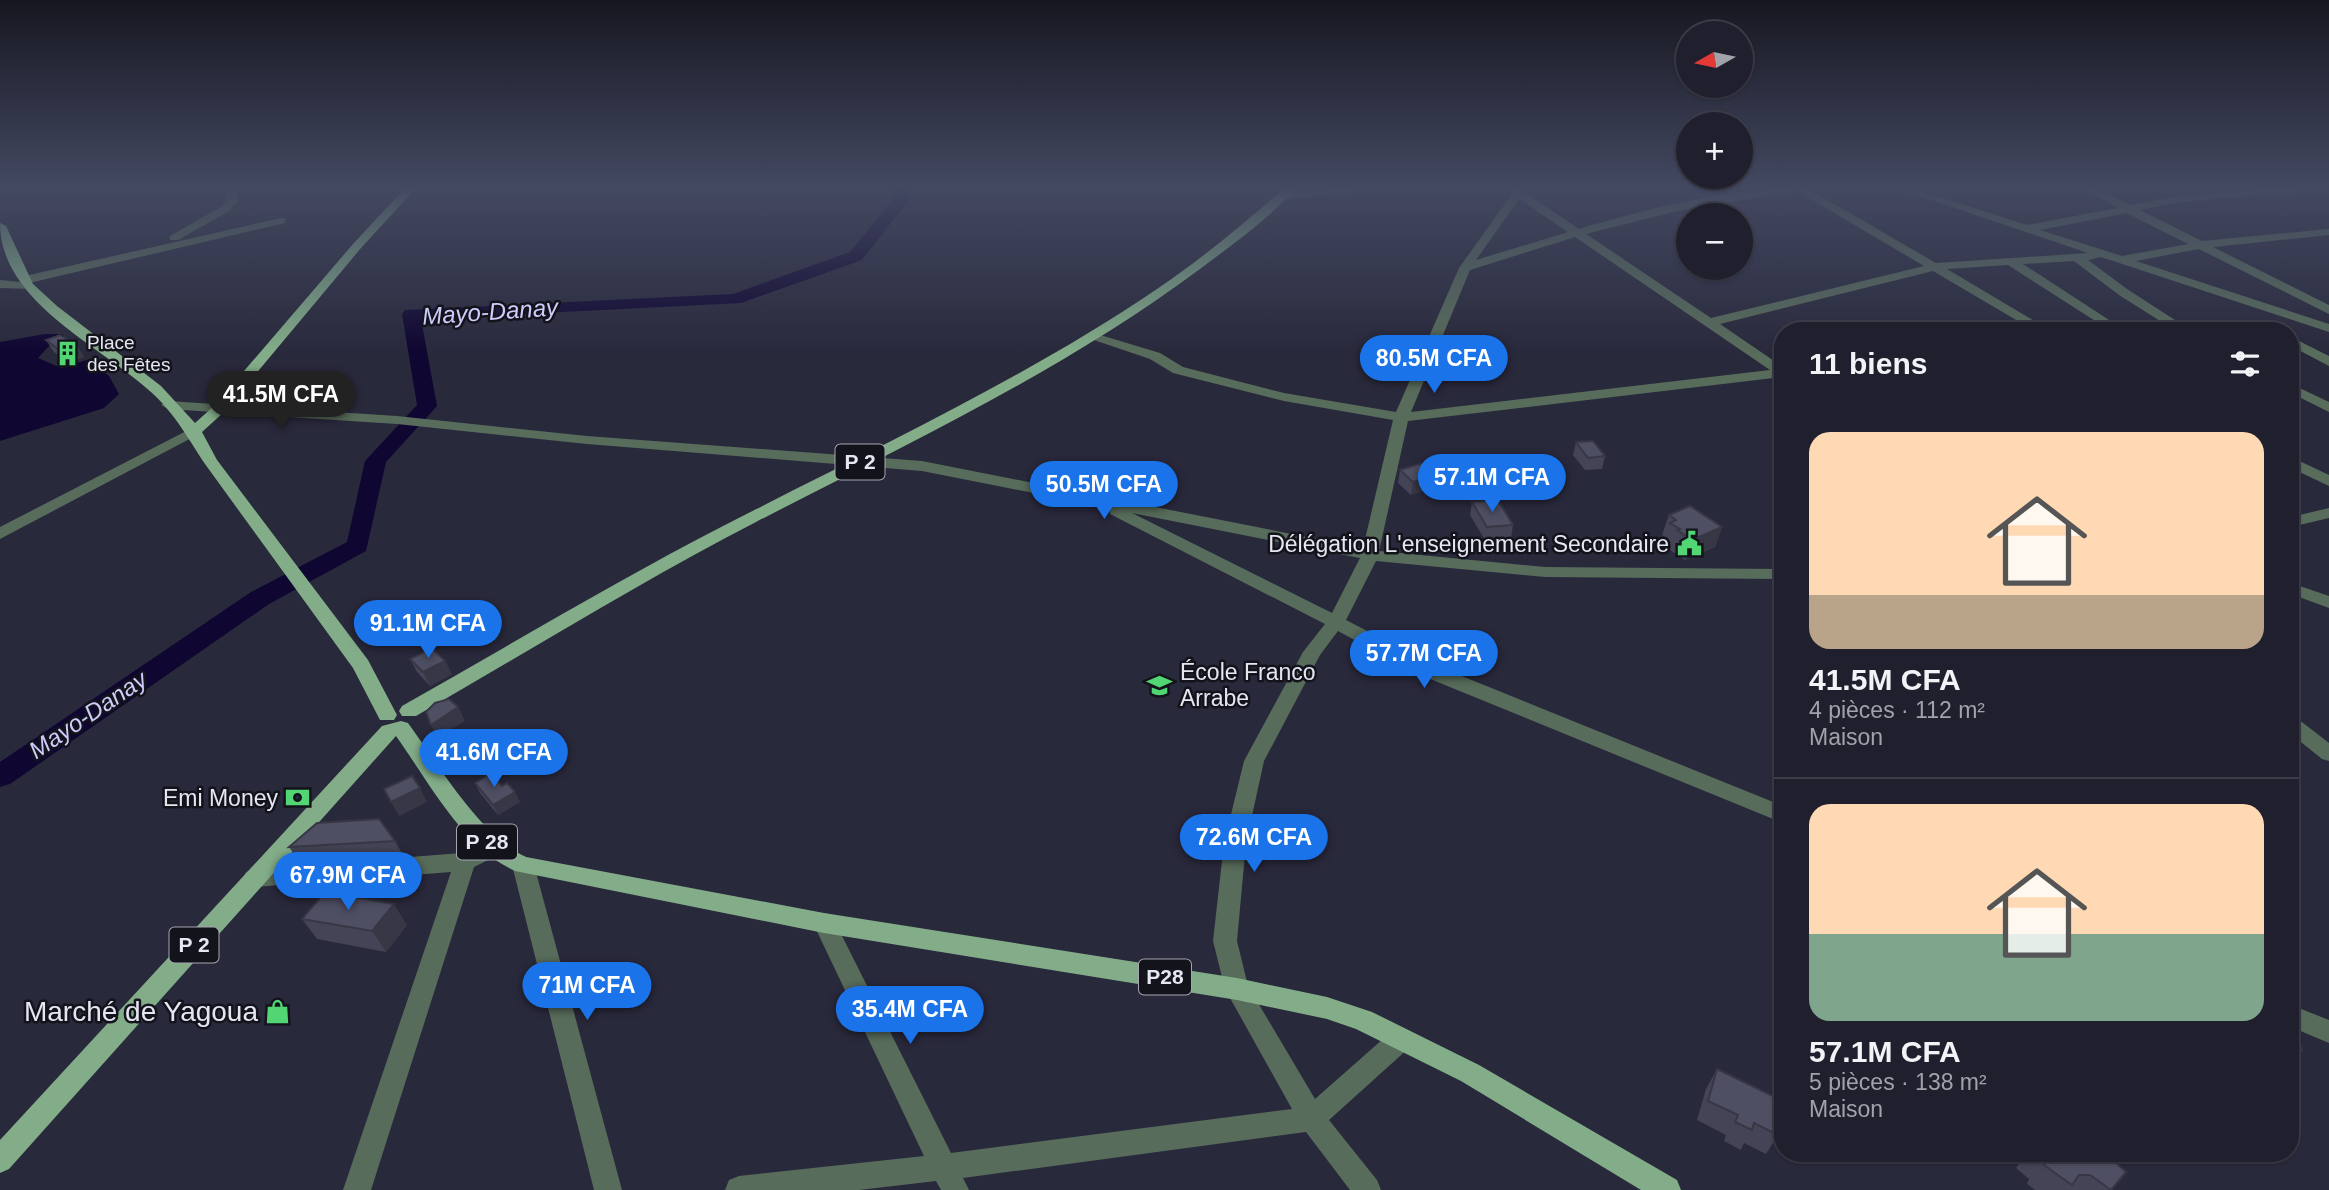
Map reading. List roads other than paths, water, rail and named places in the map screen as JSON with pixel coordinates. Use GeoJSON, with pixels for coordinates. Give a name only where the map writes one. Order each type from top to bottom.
{"type":"FeatureCollection","features":[{"type":"Feature","properties":{"kind":"main road","name":"P 28"},"geometry":{"type":"LineString","coordinates":[[8,243],[26,283],[52,309],[156,389],[194,431],[210,461],[361,665],[396,721],[461,812],[492,848],[523,865],[622,884]]}},
{"type":"Feature","properties":{"kind":"main road"},"geometry":{"type":"LineString","coordinates":[[194,431],[219,409],[359,243]]}},
{"type":"Feature","properties":{"kind":"main road","name":"P 2"},"geometry":{"type":"LineString","coordinates":[[0,1160],[396,721],[725,531],[992,395],[1153,300],[1224,243]]}},
{"type":"Feature","properties":{"kind":"main road","name":"P28"},"geometry":{"type":"LineString","coordinates":[[622,884],[824,923],[1237,989],[1327,1008],[1401,1039],[1470,1073],[1667,1190]]}},
{"type":"Feature","properties":{"kind":"street"},"geometry":{"type":"LineString","coordinates":[[145,251],[165,243]]}},
{"type":"Feature","properties":{"kind":"street"},"geometry":{"type":"LineString","coordinates":[[0,284],[26,283],[183,243]]}},
{"type":"Feature","properties":{"kind":"street"},"geometry":{"type":"LineString","coordinates":[[1367,1190],[1312,1119],[1237,989],[1225,941],[1235,843],[1254,761],[1312,652],[1336,622],[1370,555],[1401,417],[1465,268],[1481,243]]}},
{"type":"Feature","properties":{"kind":"street"},"geometry":{"type":"LineString","coordinates":[[1465,268],[1542,243]]}},
{"type":"Feature","properties":{"kind":"street"},"geometry":{"type":"LineString","coordinates":[[1590,243],[1774,367]]}},
{"type":"Feature","properties":{"kind":"street"},"geometry":{"type":"LineString","coordinates":[[1895,243],[2030,322]]}},
{"type":"Feature","properties":{"kind":"street"},"geometry":{"type":"LineString","coordinates":[[2066,243],[2328,327]]}},
{"type":"Feature","properties":{"kind":"street"},"geometry":{"type":"LineString","coordinates":[[2195,243],[2329,310]]}},
{"type":"Feature","properties":{"kind":"street"},"geometry":{"type":"LineString","coordinates":[[2119,260],[2224,243]]}},
{"type":"Feature","properties":{"kind":"street"},"geometry":{"type":"LineString","coordinates":[[1709,323],[1937,266],[2106,256]]}},
{"type":"Feature","properties":{"kind":"street"},"geometry":{"type":"LineString","coordinates":[[2078,258],[2123,292],[2171,322]]}},
{"type":"Feature","properties":{"kind":"street"},"geometry":{"type":"LineString","coordinates":[[2011,262],[2106,322]]}},
{"type":"Feature","properties":{"kind":"street"},"geometry":{"type":"LineString","coordinates":[[2299,333],[2328,327]]}},
{"type":"Feature","properties":{"kind":"street"},"geometry":{"type":"LineString","coordinates":[[1092,337],[1155,356],[1178,369],[1284,397],[1401,417],[1774,374]]}},
{"type":"Feature","properties":{"kind":"street"},"geometry":{"type":"LineString","coordinates":[[2299,345],[2329,362]]}},
{"type":"Feature","properties":{"kind":"street"},"geometry":{"type":"LineString","coordinates":[[2299,392],[2329,408]]}},
{"type":"Feature","properties":{"kind":"street"},"geometry":{"type":"LineString","coordinates":[[168,405],[397,420],[587,440],[864,460],[946,470],[1370,555],[1545,572],[1774,574]]}},
{"type":"Feature","properties":{"kind":"street"},"geometry":{"type":"LineString","coordinates":[[0,534],[194,431]]}},
{"type":"Feature","properties":{"kind":"street"},"geometry":{"type":"LineString","coordinates":[[2299,466],[2329,481]]}},
{"type":"Feature","properties":{"kind":"street"},"geometry":{"type":"LineString","coordinates":[[1094,500],[1420,667],[1774,810]]}},
{"type":"Feature","properties":{"kind":"street"},"geometry":{"type":"LineString","coordinates":[[2299,520],[2329,513]]}},
{"type":"Feature","properties":{"kind":"street"},"geometry":{"type":"LineString","coordinates":[[2299,591],[2329,602]]}},
{"type":"Feature","properties":{"kind":"street"},"geometry":{"type":"LineString","coordinates":[[2299,730],[2329,754]]}},
{"type":"Feature","properties":{"kind":"street"},"geometry":{"type":"LineString","coordinates":[[254,878],[465,862],[492,848]]}},
{"type":"Feature","properties":{"kind":"street"},"geometry":{"type":"LineString","coordinates":[[357,1190],[465,862]]}},
{"type":"Feature","properties":{"kind":"street"},"geometry":{"type":"LineString","coordinates":[[523,865],[608,1190]]}},
{"type":"Feature","properties":{"kind":"street"},"geometry":{"type":"LineString","coordinates":[[824,923],[949,1179]]}},
{"type":"Feature","properties":{"kind":"street"},"geometry":{"type":"LineString","coordinates":[[2299,1019],[2329,1032]]}},
{"type":"Feature","properties":{"kind":"street"},"geometry":{"type":"LineString","coordinates":[[739,1190],[949,1179],[1312,1119],[1401,1039]]}},
{"type":"Feature","properties":{"kind":"waterway","name":"Mayo-Danay"},"geometry":{"type":"LineString","coordinates":[[0,776],[260,598],[358,546],[376,461],[427,406],[411,314],[735,299],[856,256],[867,243]]}},
{"type":"Feature","properties":{"kind":"place","name":"Place des Fêtes"},"geometry":{"type":"Point","coordinates":[67,353]}},
{"type":"Feature","properties":{"kind":"place","name":"Délégation L'enseignement Secondaire"},"geometry":{"type":"Point","coordinates":[1689,544]}},
{"type":"Feature","properties":{"kind":"place","name":"École Franco Arrabe"},"geometry":{"type":"Point","coordinates":[1160,685]}},
{"type":"Feature","properties":{"kind":"place","name":"Emi Money"},"geometry":{"type":"Point","coordinates":[298,798]}},
{"type":"Feature","properties":{"kind":"place","name":"Marché de Yagoua"},"geometry":{"type":"Point","coordinates":[278,1011]}}]}
